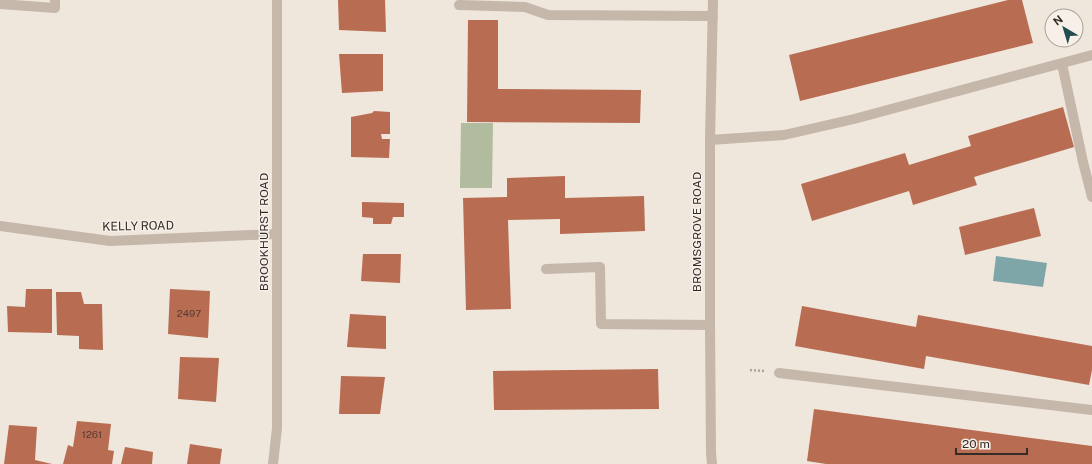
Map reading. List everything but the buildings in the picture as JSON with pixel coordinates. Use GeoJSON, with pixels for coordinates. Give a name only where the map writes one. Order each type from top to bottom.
{"type":"FeatureCollection","features":[{"type":"Feature","properties":{"kind":"street"},"geometry":{"type":"LineString","coordinates":[[0,4],[55,8],[55,0]]}},
{"type":"Feature","properties":{"kind":"street","name":"BROOKHURST ROAD"},"geometry":{"type":"LineString","coordinates":[[273,464],[277,428],[277,0]]}},
{"type":"Feature","properties":{"kind":"street","name":"BROMSGROVE ROAD"},"geometry":{"type":"LineString","coordinates":[[712,464],[710,140],[713,0]]}},
{"type":"Feature","properties":{"kind":"street"},"geometry":{"type":"LineString","coordinates":[[459,5],[525,7],[548,16],[713,16]]}},
{"type":"Feature","properties":{"kind":"street"},"geometry":{"type":"LineString","coordinates":[[710,140],[784,135],[854,119],[1092,55]]}},
{"type":"Feature","properties":{"kind":"street"},"geometry":{"type":"LineString","coordinates":[[1062,64],[1092,198]]}},
{"type":"Feature","properties":{"kind":"street","name":"KELLY ROAD"},"geometry":{"type":"LineString","coordinates":[[0,226],[110,241],[276,234]]}},
{"type":"Feature","properties":{"kind":"street"},"geometry":{"type":"LineString","coordinates":[[546,269],[600,267],[601,324],[710,325]]}},
{"type":"Feature","properties":{"kind":"street"},"geometry":{"type":"LineString","coordinates":[[779,373],[1092,410]]}},
{"type":"Feature","properties":{"kind":"green space"},"geometry":{"type":"Polygon","coordinates":[[[461,123],[493,123],[492,188],[460,188],[461,123]]]}},
{"type":"Feature","properties":{"kind":"water"},"geometry":{"type":"Polygon","coordinates":[[[996,256],[1047,263],[1043,287],[993,281],[996,256]]]}}]}
